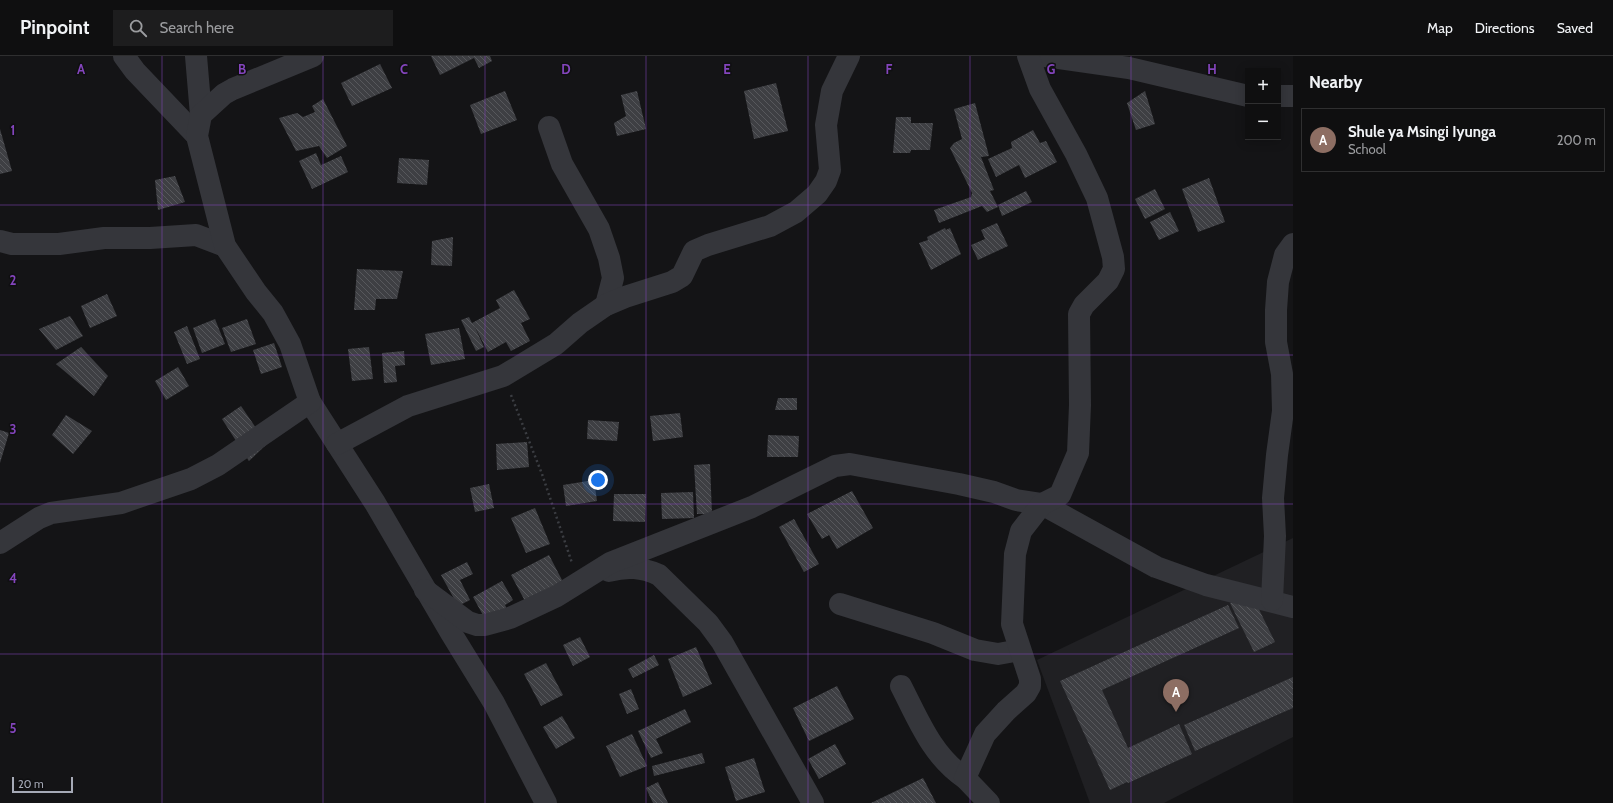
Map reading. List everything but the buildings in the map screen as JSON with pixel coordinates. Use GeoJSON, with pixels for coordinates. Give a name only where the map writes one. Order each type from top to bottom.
{"type":"FeatureCollection","features":[{"type":"Feature","properties":{"kind":"street"},"geometry":{"type":"LineString","coordinates":[[124,56],[135,71],[197,136]]}},
{"type":"Feature","properties":{"kind":"street"},"geometry":{"type":"LineString","coordinates":[[196,56],[201,115],[197,136],[225,246],[256,292],[273,313],[290,344],[310,402],[375,502],[450,633],[494,703],[546,803]]}},
{"type":"Feature","properties":{"kind":"street"},"geometry":{"type":"LineString","coordinates":[[201,115],[224,94],[233,89],[313,56]]}},
{"type":"Feature","properties":{"kind":"street"},"geometry":{"type":"LineString","coordinates":[[337,444],[408,406],[503,376],[556,344],[580,323],[606,305],[625,297],[672,282],[682,276],[694,251],[708,245],[770,226],[796,212],[817,194],[826,181],[830,170],[826,126],[832,91],[849,56]]}},
{"type":"Feature","properties":{"kind":"street"},"geometry":{"type":"LineString","coordinates":[[965,778],[985,734],[1006,711],[1026,693],[1030,686],[1030,679],[1012,624],[1015,554],[1021,531],[1042,504],[1060,495],[1078,453],[1080,405],[1079,314],[1084,305],[1108,281],[1114,269],[1114,257],[1097,198],[1076,154],[1040,89],[1028,56]]}},
{"type":"Feature","properties":{"kind":"street"},"geometry":{"type":"LineString","coordinates":[[1045,56],[1129,68],[1245,95]]}},
{"type":"Feature","properties":{"kind":"street"},"geometry":{"type":"LineString","coordinates":[[1281,96],[1293,96]]}},
{"type":"Feature","properties":{"kind":"street"},"geometry":{"type":"LineString","coordinates":[[549,127],[562,164],[599,229],[609,258],[613,278],[606,305]]}},
{"type":"Feature","properties":{"kind":"street"},"geometry":{"type":"LineString","coordinates":[[4,248],[59,244],[104,238],[150,238],[196,235],[225,246]]}},
{"type":"Feature","properties":{"kind":"street"},"geometry":{"type":"LineString","coordinates":[[1272,600],[1275,536],[1274,498],[1283,411],[1282,374],[1276,342],[1276,310],[1278,282],[1285,255],[1293,244]]}},
{"type":"Feature","properties":{"kind":"street"},"geometry":{"type":"LineString","coordinates":[[0,543],[39,518],[51,513],[121,503],[191,479],[218,465],[310,402]]}},
{"type":"Feature","properties":{"kind":"street"},"geometry":{"type":"LineString","coordinates":[[425,590],[468,622],[477,625],[485,625],[510,618],[535,607],[592,575],[610,562],[752,507],[835,466],[850,464],[959,484],[994,492],[1016,500],[1042,504],[1156,567],[1206,585],[1272,600],[1293,607]]}},
{"type":"Feature","properties":{"kind":"street"},"geometry":{"type":"LineString","coordinates":[[592,575],[623,567],[636,568],[659,575],[708,623],[734,661],[813,803]]}},
{"type":"Feature","properties":{"kind":"street"},"geometry":{"type":"LineString","coordinates":[[840,604],[932,633],[975,650],[998,654],[1020,650]]}},
{"type":"Feature","properties":{"kind":"street"},"geometry":{"type":"LineString","coordinates":[[901,686],[929,740],[944,760],[965,778],[989,803]]}},
{"type":"Feature","properties":{"kind":"path"},"geometry":{"type":"LineString","coordinates":[[503,376],[542,474],[572,562],[577,569],[592,575]]}},
{"type":"Feature","properties":{"kind":"shaded area"},"geometry":{"type":"Polygon","coordinates":[[[1293,538],[1293,737],[1164,803],[1090,803],[1037,660],[1293,538]]]}},
{"type":"Feature","properties":{"kind":"place","name":"Shule ya Msingi Iyunga"},"geometry":{"type":"Point","coordinates":[1176,712]}}]}
